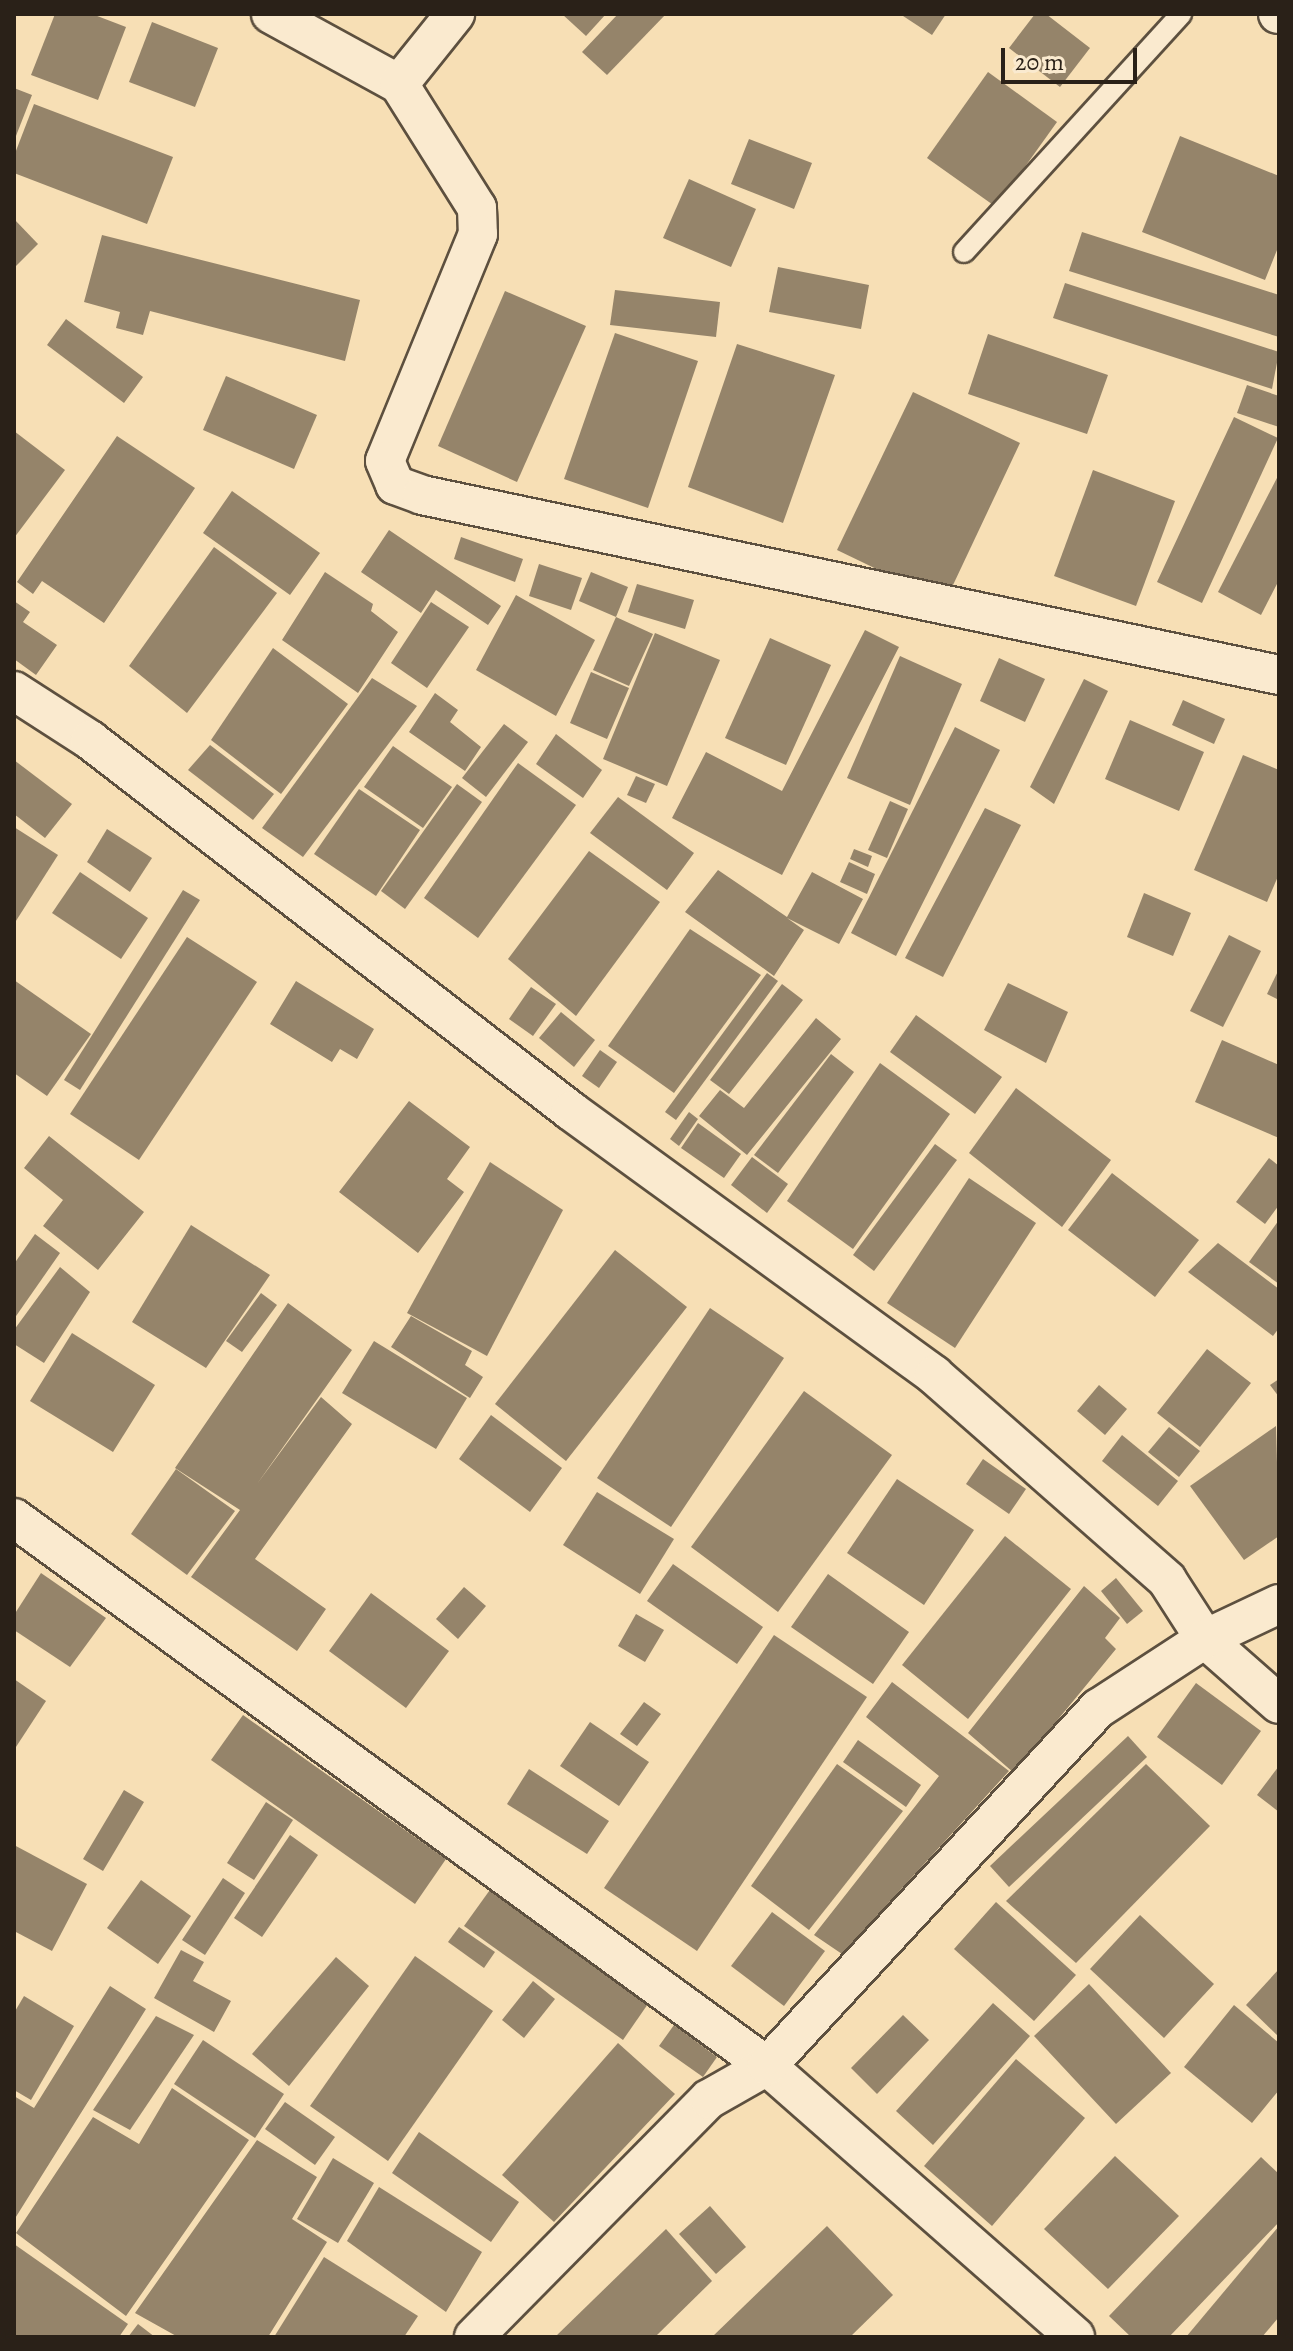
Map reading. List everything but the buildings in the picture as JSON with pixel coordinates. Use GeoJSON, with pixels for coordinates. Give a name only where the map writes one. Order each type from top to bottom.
{"type":"FeatureCollection","features":[{"type":"Feature","properties":{"kind":"street"},"geometry":{"type":"LineString","coordinates":[[271,14],[399,84],[477,208],[478,234],[385,461],[395,485],[422,495],[1279,675]]}},
{"type":"Feature","properties":{"kind":"street"},"geometry":{"type":"LineString","coordinates":[[399,84],[455,14]]}},
{"type":"Feature","properties":{"kind":"street"},"geometry":{"type":"LineString","coordinates":[[14,691],[90,740],[571,1111],[934,1375],[1167,1580],[1205,1639],[1279,1704]]}},
{"type":"Feature","properties":{"kind":"street"},"geometry":{"type":"LineString","coordinates":[[14,1518],[767,2066],[1075,2337]]}},
{"type":"Feature","properties":{"kind":"street"},"geometry":{"type":"LineString","coordinates":[[474,2337],[709,2099],[767,2066],[1099,1708],[1205,1639],[1277,1610]]}},
{"type":"Feature","properties":{"kind":"lane"},"geometry":{"type":"LineString","coordinates":[[964,252],[1181,14]]}}]}
